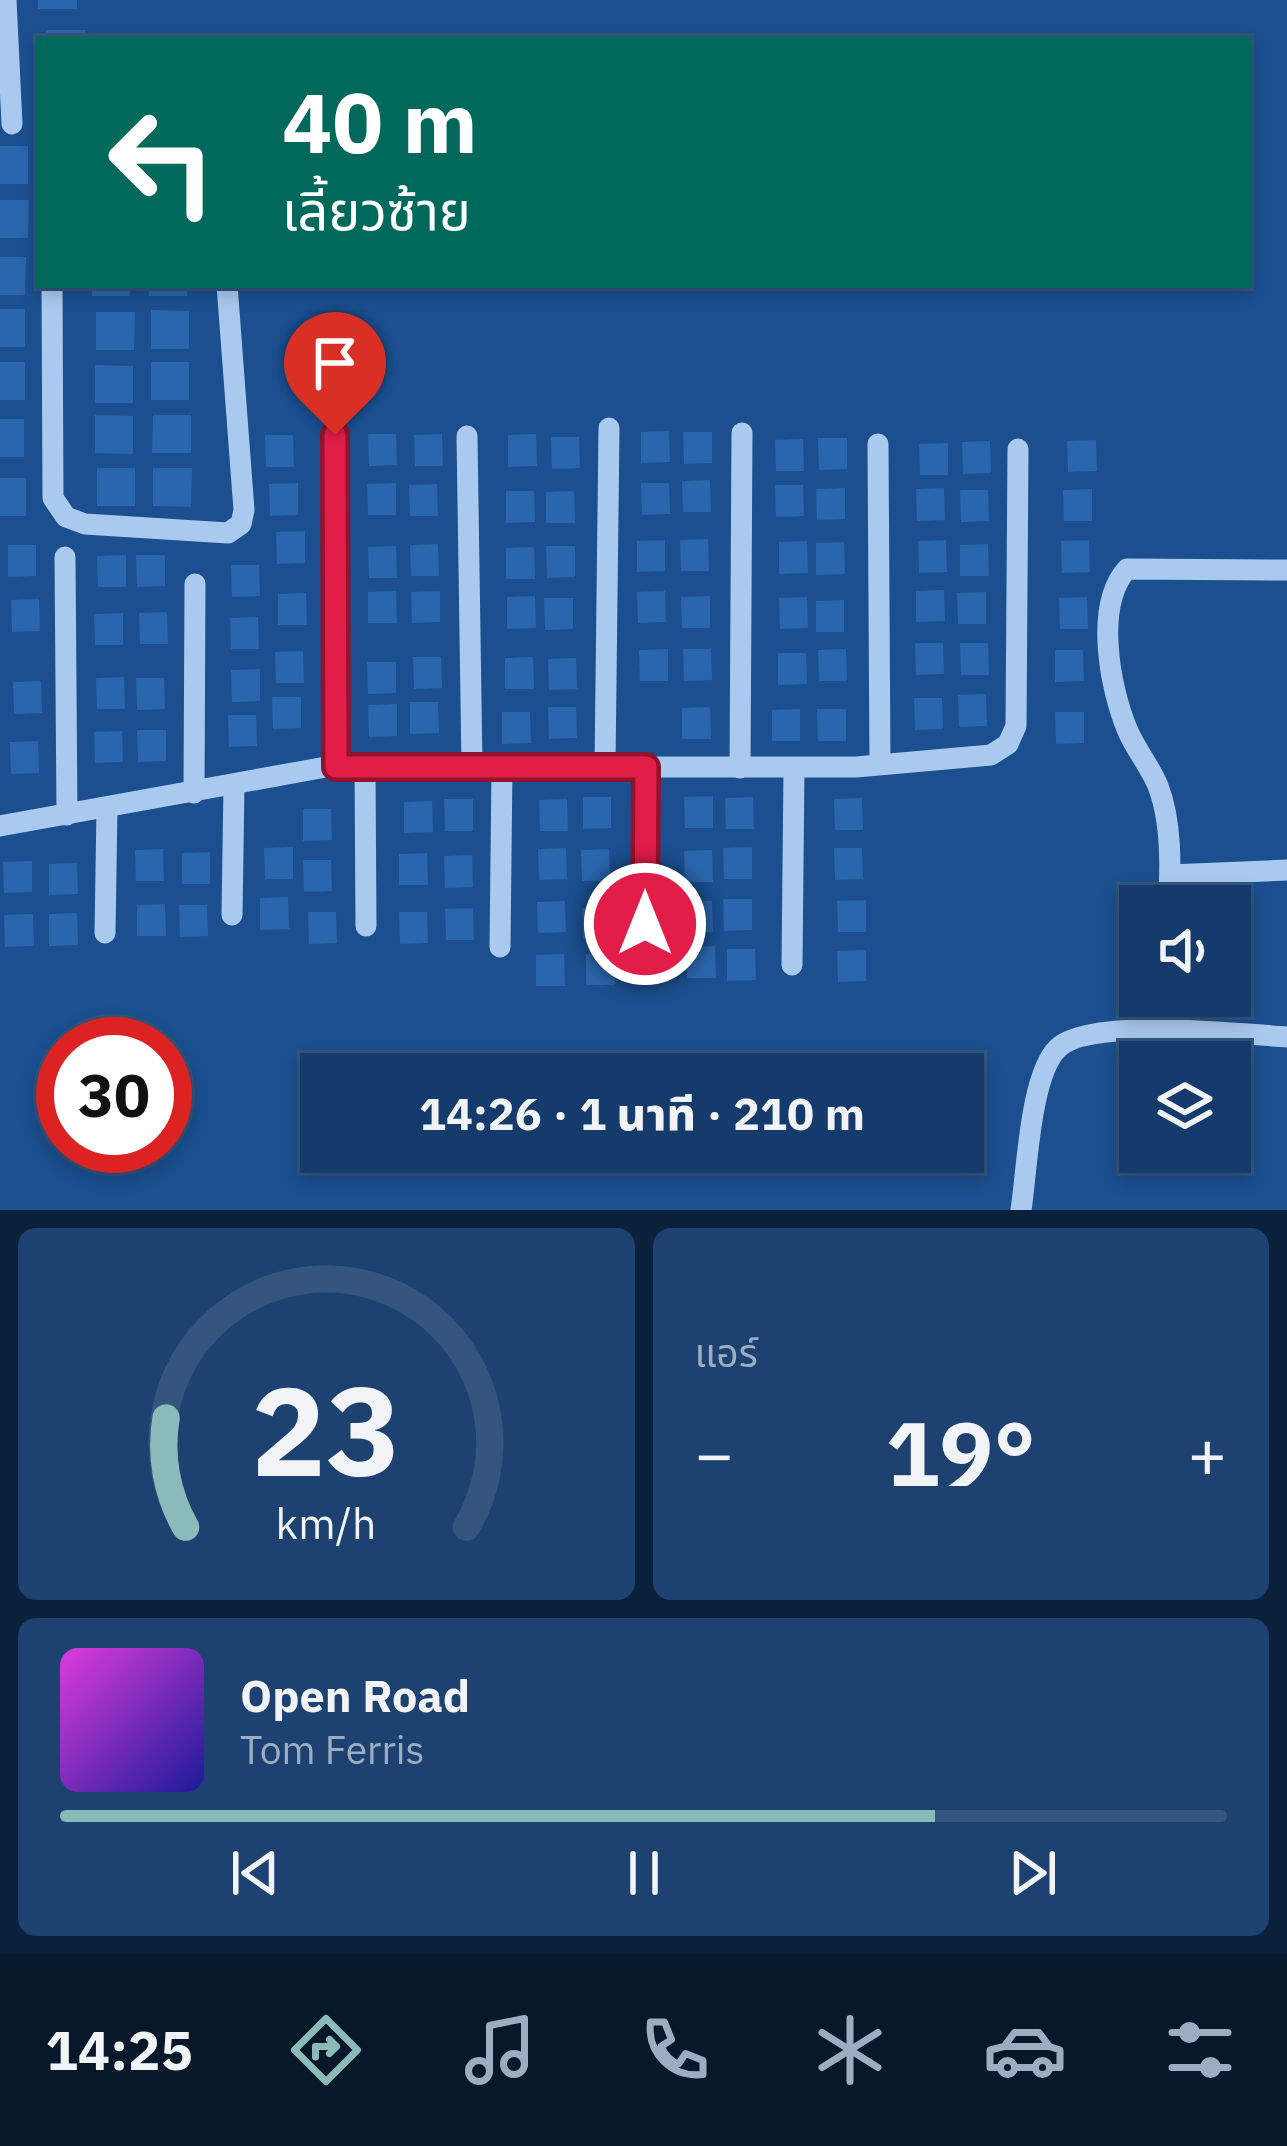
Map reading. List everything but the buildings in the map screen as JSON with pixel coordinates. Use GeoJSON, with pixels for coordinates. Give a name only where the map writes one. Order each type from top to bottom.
{"type":"FeatureCollection","features":[{"type":"Feature","properties":{"kind":"street"},"geometry":{"type":"LineString","coordinates":[[6,0],[6,124],[36,123]]}},
{"type":"Feature","properties":{"kind":"street"},"geometry":{"type":"LineString","coordinates":[[52,288],[53,498],[66,517],[85,524],[228,533],[241,524],[244,510],[227,288]]}},
{"type":"Feature","properties":{"kind":"street"},"geometry":{"type":"LineString","coordinates":[[605,767],[609,428]]}},
{"type":"Feature","properties":{"kind":"street"},"geometry":{"type":"LineString","coordinates":[[740,768],[742,433]]}},
{"type":"Feature","properties":{"kind":"street"},"geometry":{"type":"LineString","coordinates":[[335,435],[336,767]]}},
{"type":"Feature","properties":{"kind":"street"},"geometry":{"type":"LineString","coordinates":[[467,436],[472,767]]}},
{"type":"Feature","properties":{"kind":"street"},"geometry":{"type":"LineString","coordinates":[[878,444],[880,765]]}},
{"type":"Feature","properties":{"kind":"street"},"geometry":{"type":"LineString","coordinates":[[0,826],[336,767],[794,768],[992,755],[1008,744],[1016,726],[1018,449]]}},
{"type":"Feature","properties":{"kind":"street"},"geometry":{"type":"LineString","coordinates":[[65,557],[68,815]]}},
{"type":"Feature","properties":{"kind":"street"},"geometry":{"type":"LineString","coordinates":[[1169,885],[1159,789],[1114,694],[1112,614],[1117,580],[1127,569],[1287,570]]}},
{"type":"Feature","properties":{"kind":"street"},"geometry":{"type":"LineString","coordinates":[[194,793],[195,584]]}},
{"type":"Feature","properties":{"kind":"street"},"geometry":{"type":"LineString","coordinates":[[364,767],[366,926]]}},
{"type":"Feature","properties":{"kind":"street"},"geometry":{"type":"LineString","coordinates":[[500,947],[502,767]]}},
{"type":"Feature","properties":{"kind":"street"},"geometry":{"type":"LineString","coordinates":[[645,963],[646,767]]}},
{"type":"Feature","properties":{"kind":"street"},"geometry":{"type":"LineString","coordinates":[[792,964],[794,768]]}},
{"type":"Feature","properties":{"kind":"street"},"geometry":{"type":"LineString","coordinates":[[232,915],[234,784]]}},
{"type":"Feature","properties":{"kind":"street"},"geometry":{"type":"LineString","coordinates":[[105,933],[107,808]]}},
{"type":"Feature","properties":{"kind":"street"},"geometry":{"type":"LineString","coordinates":[[1170,875],[1287,870]]}},
{"type":"Feature","properties":{"kind":"street"},"geometry":{"type":"LineString","coordinates":[[1162,1030],[1163,1017]]}},
{"type":"Feature","properties":{"kind":"street"},"geometry":{"type":"LineString","coordinates":[[1021,1210],[1043,1073],[1057,1048],[1081,1035],[1162,1030],[1287,1037]]}},
{"type":"Feature","properties":{"kind":"route"},"geometry":{"type":"LineString","coordinates":[[335,435],[336,767],[646,767],[645,924]]}}]}
